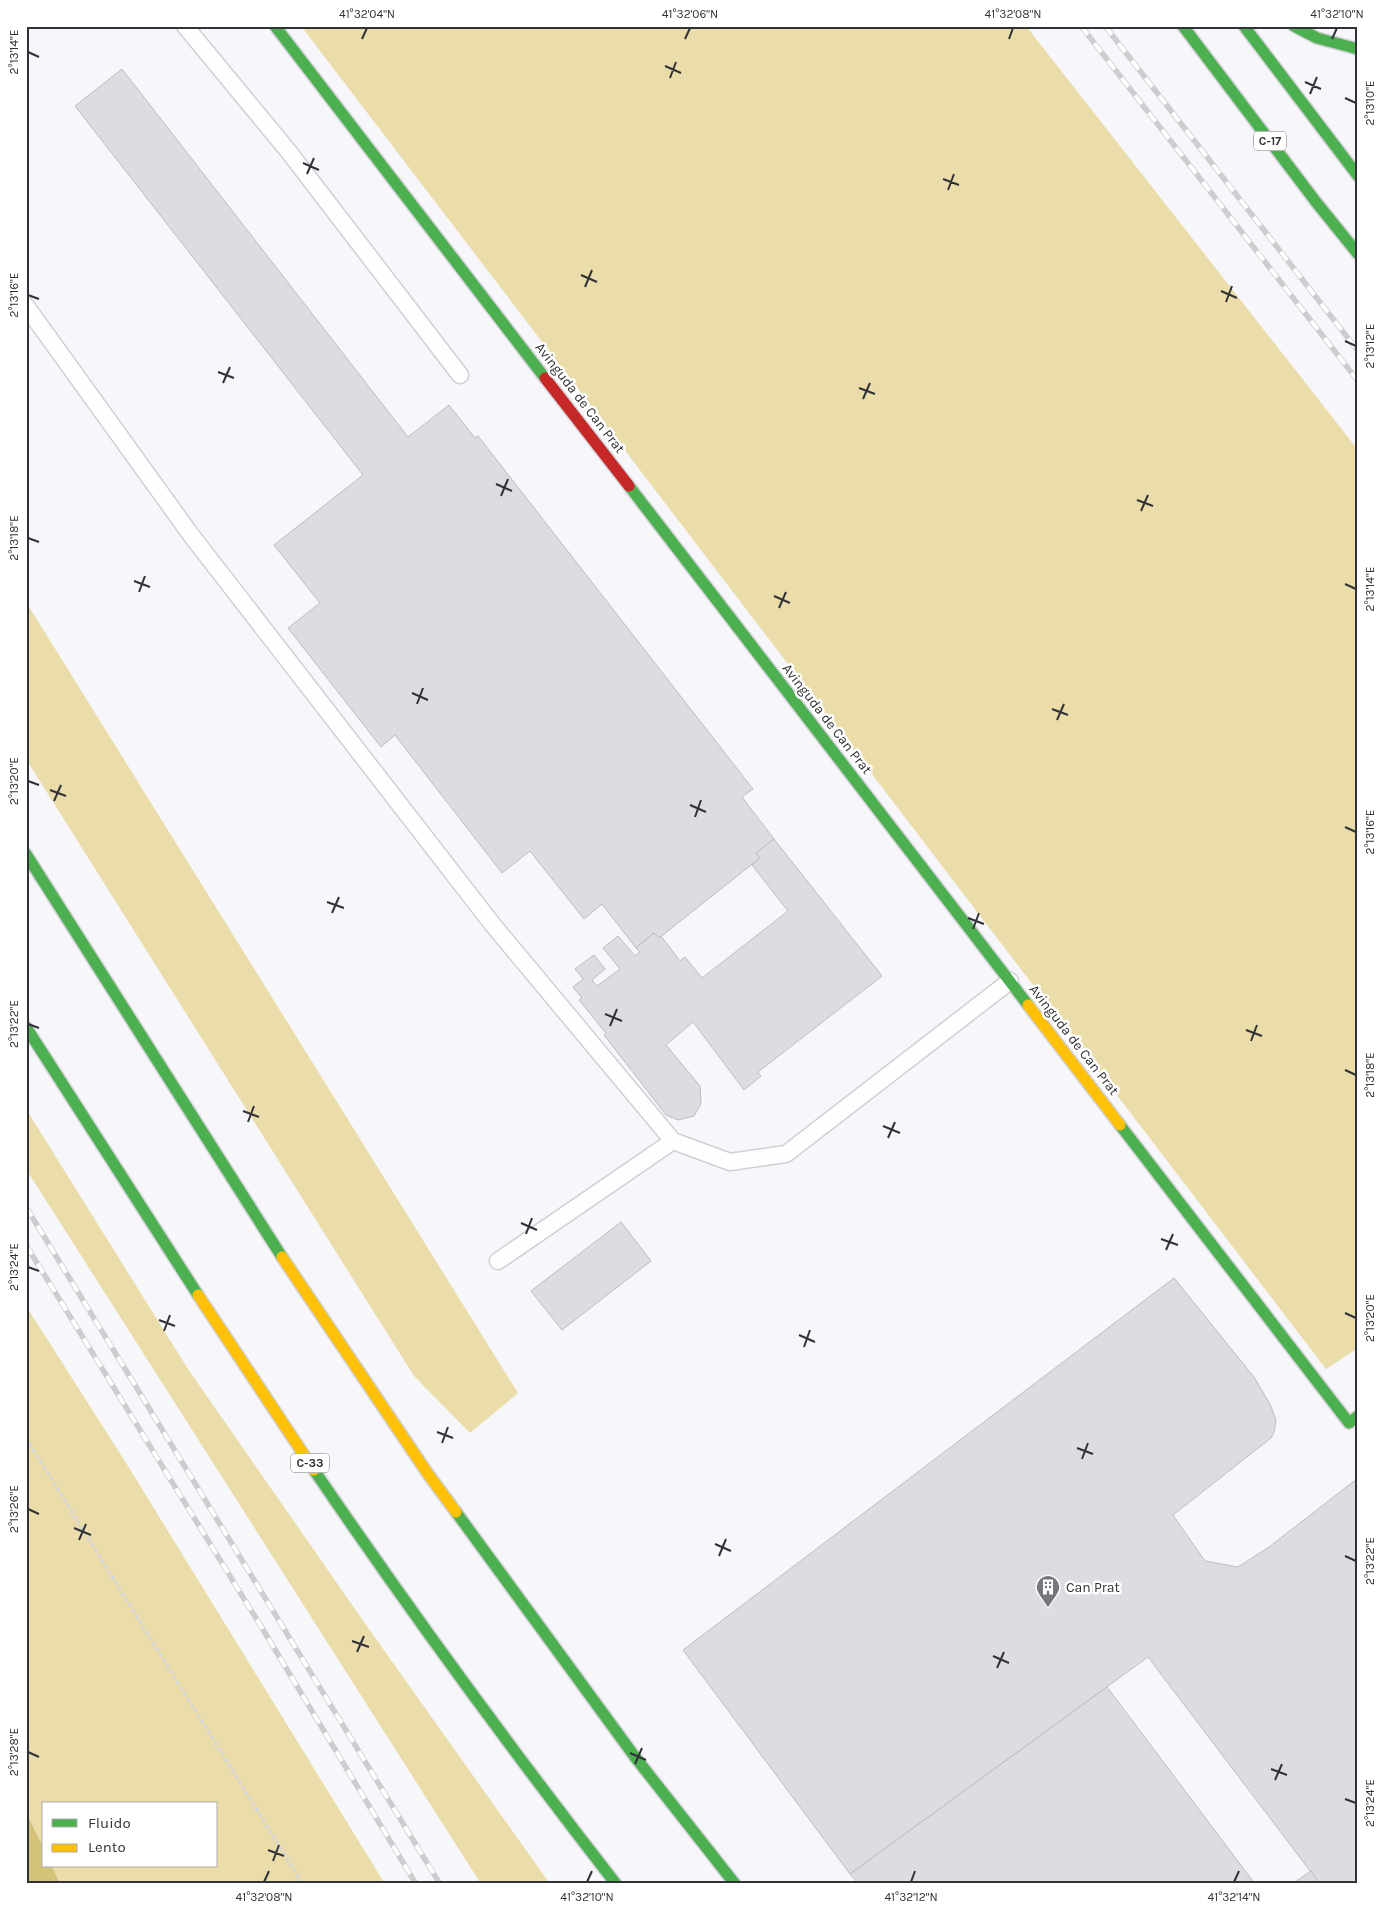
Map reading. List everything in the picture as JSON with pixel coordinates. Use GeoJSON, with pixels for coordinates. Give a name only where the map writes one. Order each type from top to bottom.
{"type":"FeatureCollection","features":[{"type":"Feature","properties":{"kind":"main road","name":"Avinguda de Can Prat"},"geometry":{"type":"LineString","coordinates":[[275,26],[1349,1423],[1358,1416]]}},
{"type":"Feature","properties":{"kind":"main road","name":"C-17"},"geometry":{"type":"LineString","coordinates":[[1184,26],[1316,202],[1358,254]]}},
{"type":"Feature","properties":{"kind":"main road"},"geometry":{"type":"LineString","coordinates":[[1244,26],[1358,176]]}},
{"type":"Feature","properties":{"kind":"main road"},"geometry":{"type":"LineString","coordinates":[[1294,26],[1317,38],[1358,48]]}},
{"type":"Feature","properties":{"kind":"main road"},"geometry":{"type":"LineString","coordinates":[[26,854],[295,1278],[428,1474],[635,1757],[734,1884]]}},
{"type":"Feature","properties":{"kind":"main road","name":"C-33"},"geometry":{"type":"LineString","coordinates":[[26,1027],[220,1329],[355,1530],[523,1765],[616,1884]]}},
{"type":"Feature","properties":{"kind":"lane"},"geometry":{"type":"LineString","coordinates":[[185,26],[289,152],[460,376]]}},
{"type":"Feature","properties":{"kind":"lane"},"geometry":{"type":"LineString","coordinates":[[26,306],[191,535],[414,824],[493,925],[673,1141],[730,1162],[786,1154],[1010,981]]}},
{"type":"Feature","properties":{"kind":"lane"},"geometry":{"type":"LineString","coordinates":[[498,1261],[673,1141]]}},
{"type":"Feature","properties":{"kind":"path"},"geometry":{"type":"LineString","coordinates":[[26,1438],[303,1884]]}},
{"type":"Feature","properties":{"kind":"shaded area"},"geometry":{"type":"Polygon","coordinates":[[[301,26],[1026,26],[1358,450],[1358,1348],[1326,1369],[301,26]]]}},
{"type":"Feature","properties":{"kind":"shaded area"},"geometry":{"type":"Polygon","coordinates":[[[26,602],[518,1393],[470,1433],[414,1376],[26,759],[26,602]]]}},
{"type":"Feature","properties":{"kind":"shaded area"},"geometry":{"type":"Polygon","coordinates":[[[26,1109],[188,1369],[364,1622],[550,1884],[481,1884],[26,1169],[26,1109]]]}},
{"type":"Feature","properties":{"kind":"shaded area"},"geometry":{"type":"Polygon","coordinates":[[[26,1306],[123,1458],[385,1884],[60,1884],[53,1868],[218,1868],[218,1802],[42,1802],[42,1845],[26,1812],[26,1306]]]}},
{"type":"Feature","properties":{"kind":"shaded area"},"geometry":{"type":"Polygon","coordinates":[[[26,1812],[42,1845],[42,1868],[53,1868],[60,1884],[26,1884],[26,1812]]]}},
{"type":"Feature","properties":{"kind":"building"},"geometry":{"type":"Polygon","coordinates":[[[122,69],[408,437],[449,405],[475,438],[478,436],[753,789],[742,797],[774,839],[756,853],[760,858],[659,938],[654,933],[636,948],[602,904],[584,919],[530,851],[502,873],[395,735],[381,747],[288,628],[320,603],[274,545],[363,475],[75,106],[122,69]]]}},
{"type":"Feature","properties":{"kind":"building"},"geometry":{"type":"Polygon","coordinates":[[[774,839],[882,976],[758,1072],[761,1076],[744,1090],[693,1022],[666,1045],[700,1086],[701,1104],[694,1116],[678,1120],[666,1115],[604,1035],[606,1033],[579,1000],[582,998],[573,987],[583,979],[575,969],[594,955],[605,969],[592,980],[597,986],[620,969],[603,948],[618,936],[635,956],[640,952],[636,948],[654,933],[659,938],[661,936],[680,961],[685,957],[702,978],[788,911],[752,865],[760,858],[756,853],[774,839]]]}},
{"type":"Feature","properties":{"kind":"building"},"geometry":{"type":"Polygon","coordinates":[[[621,1222],[651,1261],[562,1330],[531,1291],[621,1222]]]}},
{"type":"Feature","properties":{"kind":"building","name":"Can Prat"},"geometry":{"type":"Polygon","coordinates":[[[1174,1278],[1254,1377],[1270,1404],[1276,1420],[1271,1438],[1173,1515],[1205,1561],[1238,1567],[1269,1547],[1358,1478],[1358,1884],[1320,1884],[1148,1657],[850,1874],[683,1650],[1174,1278]]]}},
{"type":"Feature","properties":{"kind":"building"},"geometry":{"type":"Polygon","coordinates":[[[1107,1687],[1255,1884],[859,1884],[850,1874],[1107,1687]]]}},
{"type":"Feature","properties":{"kind":"building"},"geometry":{"type":"Polygon","coordinates":[[[1311,1871],[1320,1884],[1292,1884],[1311,1871]]]}},
{"type":"Feature","properties":{"kind":"railway"},"geometry":{"type":"LineString","coordinates":[[1081,26],[1358,381]]}},
{"type":"Feature","properties":{"kind":"railway"},"geometry":{"type":"LineString","coordinates":[[1105,26],[1358,351]]}},
{"type":"Feature","properties":{"kind":"railway"},"geometry":{"type":"LineString","coordinates":[[26,1207],[440,1884]]}},
{"type":"Feature","properties":{"kind":"railway"},"geometry":{"type":"LineString","coordinates":[[26,1245],[262,1628],[416,1884]]}},
{"type":"Feature","properties":{"kind":"traffic: fast"},"geometry":{"type":"LineString","coordinates":[[275,26],[545,378]]}},
{"type":"Feature","properties":{"kind":"traffic: fast"},"geometry":{"type":"LineString","coordinates":[[1183,26],[1316,202],[1358,254]]}},
{"type":"Feature","properties":{"kind":"traffic: fast"},"geometry":{"type":"LineString","coordinates":[[1244,26],[1358,176]]}},
{"type":"Feature","properties":{"kind":"traffic: fast"},"geometry":{"type":"LineString","coordinates":[[1294,26],[1317,38],[1358,49]]}},
{"type":"Feature","properties":{"kind":"traffic: fast"},"geometry":{"type":"LineString","coordinates":[[629,486],[1028,1005]]}},
{"type":"Feature","properties":{"kind":"traffic: fast"},"geometry":{"type":"LineString","coordinates":[[26,854],[282,1257]]}},
{"type":"Feature","properties":{"kind":"traffic: fast"},"geometry":{"type":"LineString","coordinates":[[26,1027],[198,1295]]}},
{"type":"Feature","properties":{"kind":"traffic: fast"},"geometry":{"type":"LineString","coordinates":[[1120,1125],[1349,1423],[1358,1416]]}},
{"type":"Feature","properties":{"kind":"traffic: fast"},"geometry":{"type":"LineString","coordinates":[[314,1470],[462,1679],[616,1884]]}},
{"type":"Feature","properties":{"kind":"traffic: fast"},"geometry":{"type":"LineString","coordinates":[[456,1512],[635,1757],[735,1884]]}},
{"type":"Feature","properties":{"kind":"traffic: slow"},"geometry":{"type":"LineString","coordinates":[[1028,1005],[1120,1125]]}},
{"type":"Feature","properties":{"kind":"traffic: slow"},"geometry":{"type":"LineString","coordinates":[[282,1257],[428,1474],[456,1512]]}},
{"type":"Feature","properties":{"kind":"traffic: slow"},"geometry":{"type":"LineString","coordinates":[[198,1295],[314,1470]]}},
{"type":"Feature","properties":{"kind":"traffic: jam"},"geometry":{"type":"LineString","coordinates":[[545,378],[629,486]]}},
{"type":"Feature","properties":{"kind":"place","name":"Can Prat"},"geometry":{"type":"Point","coordinates":[1048,1608]}}]}
